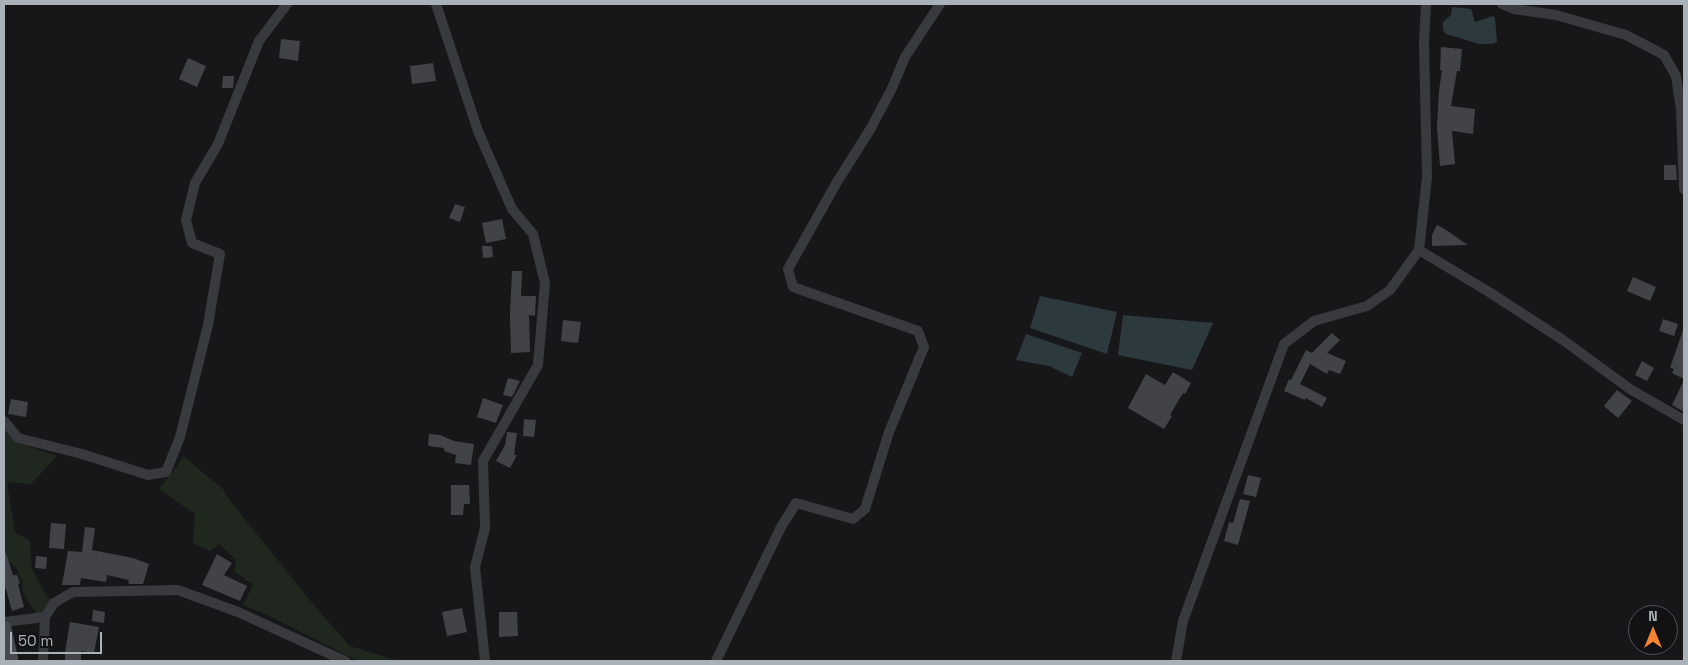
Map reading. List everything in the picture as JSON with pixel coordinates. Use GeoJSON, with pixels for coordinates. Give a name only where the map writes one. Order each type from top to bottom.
{"type":"FeatureCollection","features":[{"type":"Feature","properties":{"kind":"main road"},"geometry":{"type":"LineString","coordinates":[[4,628],[11,661]]}},
{"type":"Feature","properties":{"kind":"street"},"geometry":{"type":"LineString","coordinates":[[4,421],[18,438],[82,454],[148,475],[166,472],[180,437],[192,391],[208,325],[220,254],[192,243],[186,220],[188,210],[195,183],[218,144],[259,41],[287,4]]}},
{"type":"Feature","properties":{"kind":"street"},"geometry":{"type":"LineString","coordinates":[[436,4],[482,139],[512,209],[533,234],[545,283],[538,365],[483,461],[485,528],[475,567],[485,661]]}},
{"type":"Feature","properties":{"kind":"street"},"geometry":{"type":"LineString","coordinates":[[716,661],[780,527],[796,503],[854,519],[865,509],[889,432],[924,347],[918,331],[793,287],[788,269],[837,182],[871,128],[892,88],[905,57],[940,4]]}},
{"type":"Feature","properties":{"kind":"street"},"geometry":{"type":"LineString","coordinates":[[1176,661],[1183,621],[1284,344],[1314,321],[1367,306],[1390,290],[1419,250],[1427,177],[1424,43],[1426,4]]}},
{"type":"Feature","properties":{"kind":"street"},"geometry":{"type":"LineString","coordinates":[[1502,4],[1514,9],[1556,15],[1626,35],[1664,55],[1676,76],[1681,110],[1684,189]]}},
{"type":"Feature","properties":{"kind":"street"},"geometry":{"type":"LineString","coordinates":[[1419,250],[1563,340],[1630,389],[1684,420]]}},
{"type":"Feature","properties":{"kind":"street"},"geometry":{"type":"LineString","coordinates":[[43,661],[45,617],[54,603],[73,592],[178,590],[238,612],[345,661]]}},
{"type":"Feature","properties":{"kind":"street"},"geometry":{"type":"LineString","coordinates":[[4,622],[45,617]]}},
{"type":"Feature","properties":{"kind":"shaded area"},"geometry":{"type":"Polygon","coordinates":[[[1452,7],[1471,9],[1475,22],[1493,16],[1495,18],[1497,42],[1479,44],[1446,34],[1443,30],[1443,22],[1451,15],[1452,7]]]}},
{"type":"Feature","properties":{"kind":"shaded area"},"geometry":{"type":"Polygon","coordinates":[[[1040,296],[1117,312],[1107,354],[1030,328],[1040,296]]]}},
{"type":"Feature","properties":{"kind":"shaded area"},"geometry":{"type":"Polygon","coordinates":[[[1123,315],[1213,323],[1192,370],[1118,355],[1123,315]]]}},
{"type":"Feature","properties":{"kind":"shaded area"},"geometry":{"type":"Polygon","coordinates":[[[1026,334],[1082,353],[1072,377],[1049,366],[1016,360],[1026,334]]]}},
{"type":"Feature","properties":{"kind":"shaded area"},"geometry":{"type":"Polygon","coordinates":[[[4,430],[15,442],[57,456],[31,484],[7,482],[15,532],[30,541],[32,569],[51,601],[38,616],[26,598],[22,589],[23,582],[17,569],[6,558],[4,551],[4,430]]]}},
{"type":"Feature","properties":{"kind":"shaded area"},"geometry":{"type":"Polygon","coordinates":[[[184,457],[224,490],[228,498],[317,609],[350,646],[399,661],[358,661],[267,615],[243,605],[253,585],[234,571],[236,560],[219,544],[210,551],[193,543],[195,514],[159,489],[184,457]]]}},
{"type":"Feature","properties":{"kind":"building"},"geometry":{"type":"Polygon","coordinates":[[[281,39],[300,41],[298,61],[279,58],[281,39]]]}},
{"type":"Feature","properties":{"kind":"building"},"geometry":{"type":"Polygon","coordinates":[[[1441,47],[1462,49],[1460,71],[1457,71],[1451,106],[1475,109],[1473,134],[1452,131],[1455,164],[1440,166],[1437,127],[1442,70],[1440,70],[1441,47]]]}},
{"type":"Feature","properties":{"kind":"building"},"geometry":{"type":"Polygon","coordinates":[[[188,58],[206,66],[197,87],[179,79],[188,58]]]}},
{"type":"Feature","properties":{"kind":"building"},"geometry":{"type":"Polygon","coordinates":[[[433,63],[436,81],[412,84],[410,66],[433,63]]]}},
{"type":"Feature","properties":{"kind":"building"},"geometry":{"type":"Polygon","coordinates":[[[223,76],[234,76],[233,88],[222,88],[223,76]]]}},
{"type":"Feature","properties":{"kind":"building"},"geometry":{"type":"Polygon","coordinates":[[[1664,165],[1676,165],[1677,180],[1664,180],[1664,165]]]}},
{"type":"Feature","properties":{"kind":"building"},"geometry":{"type":"Polygon","coordinates":[[[455,204],[465,207],[460,222],[449,218],[455,204]]]}},
{"type":"Feature","properties":{"kind":"building"},"geometry":{"type":"Polygon","coordinates":[[[502,219],[506,239],[486,243],[482,223],[502,219]]]}},
{"type":"Feature","properties":{"kind":"building"},"geometry":{"type":"Polygon","coordinates":[[[1437,225],[1468,245],[1432,246],[1432,235],[1437,225]]]}},
{"type":"Feature","properties":{"kind":"building"},"geometry":{"type":"Polygon","coordinates":[[[482,246],[492,246],[493,257],[483,258],[482,246]]]}},
{"type":"Feature","properties":{"kind":"building"},"geometry":{"type":"Polygon","coordinates":[[[512,271],[522,271],[521,296],[536,296],[535,316],[529,315],[530,352],[511,353],[512,271]]]}},
{"type":"Feature","properties":{"kind":"building"},"geometry":{"type":"Polygon","coordinates":[[[1633,277],[1656,287],[1650,301],[1627,291],[1633,277]]]}},
{"type":"Feature","properties":{"kind":"building"},"geometry":{"type":"Polygon","coordinates":[[[1663,319],[1678,324],[1674,336],[1659,331],[1663,319]]]}},
{"type":"Feature","properties":{"kind":"building"},"geometry":{"type":"Polygon","coordinates":[[[563,320],[581,322],[578,343],[561,341],[563,320]]]}},
{"type":"Feature","properties":{"kind":"building"},"geometry":{"type":"Polygon","coordinates":[[[1683,330],[1684,379],[1672,373],[1674,369],[1670,368],[1683,330]]]}},
{"type":"Feature","properties":{"kind":"building"},"geometry":{"type":"Polygon","coordinates":[[[1332,333],[1340,340],[1327,353],[1346,361],[1340,374],[1329,370],[1327,374],[1310,364],[1300,384],[1327,398],[1322,407],[1306,398],[1305,400],[1284,391],[1306,350],[1312,353],[1332,333]]]}},
{"type":"Feature","properties":{"kind":"building"},"geometry":{"type":"Polygon","coordinates":[[[1642,361],[1654,368],[1647,381],[1635,375],[1642,361]]]}},
{"type":"Feature","properties":{"kind":"building"},"geometry":{"type":"Polygon","coordinates":[[[1173,372],[1191,383],[1170,415],[1172,416],[1164,429],[1128,408],[1146,374],[1165,385],[1173,372]]]}},
{"type":"Feature","properties":{"kind":"building"},"geometry":{"type":"Polygon","coordinates":[[[508,378],[520,381],[512,397],[503,395],[508,378]]]}},
{"type":"Feature","properties":{"kind":"building"},"geometry":{"type":"Polygon","coordinates":[[[1684,380],[1684,412],[1672,405],[1684,380]]]}},
{"type":"Feature","properties":{"kind":"building"},"geometry":{"type":"Polygon","coordinates":[[[1617,390],[1632,401],[1618,418],[1604,406],[1617,390]]]}},
{"type":"Feature","properties":{"kind":"building"},"geometry":{"type":"Polygon","coordinates":[[[483,398],[503,405],[496,423],[477,417],[483,398]]]}},
{"type":"Feature","properties":{"kind":"building"},"geometry":{"type":"Polygon","coordinates":[[[11,399],[28,402],[26,417],[8,414],[11,399]]]}},
{"type":"Feature","properties":{"kind":"building"},"geometry":{"type":"Polygon","coordinates":[[[524,419],[536,420],[534,437],[523,436],[524,419]]]}},
{"type":"Feature","properties":{"kind":"building"},"geometry":{"type":"Polygon","coordinates":[[[507,432],[517,433],[514,455],[517,455],[510,468],[496,461],[505,445],[507,432]]]}},
{"type":"Feature","properties":{"kind":"building"},"geometry":{"type":"Polygon","coordinates":[[[429,434],[474,444],[471,465],[455,463],[456,455],[444,451],[444,448],[428,446],[429,434]]]}},
{"type":"Feature","properties":{"kind":"building"},"geometry":{"type":"Polygon","coordinates":[[[1248,475],[1261,478],[1256,497],[1243,494],[1248,475]]]}},
{"type":"Feature","properties":{"kind":"building"},"geometry":{"type":"Polygon","coordinates":[[[451,485],[469,485],[470,504],[464,504],[463,515],[451,515],[451,485]]]}},
{"type":"Feature","properties":{"kind":"building"},"geometry":{"type":"Polygon","coordinates":[[[1240,499],[1250,501],[1238,545],[1224,541],[1229,522],[1233,523],[1240,499]]]}},
{"type":"Feature","properties":{"kind":"building"},"geometry":{"type":"Polygon","coordinates":[[[51,523],[66,524],[64,549],[49,548],[51,523]]]}},
{"type":"Feature","properties":{"kind":"building"},"geometry":{"type":"Polygon","coordinates":[[[85,527],[95,528],[92,550],[133,558],[149,564],[143,584],[130,584],[128,583],[129,580],[107,575],[106,582],[81,578],[80,585],[62,585],[68,551],[82,552],[85,527]]]}},
{"type":"Feature","properties":{"kind":"building"},"geometry":{"type":"Polygon","coordinates":[[[6,553],[13,575],[17,575],[20,583],[18,584],[24,607],[12,611],[6,589],[4,589],[4,554],[6,553]]]}},
{"type":"Feature","properties":{"kind":"building"},"geometry":{"type":"Polygon","coordinates":[[[217,554],[232,563],[224,575],[247,586],[240,601],[202,585],[217,554]]]}},
{"type":"Feature","properties":{"kind":"building"},"geometry":{"type":"Polygon","coordinates":[[[36,556],[47,557],[46,569],[35,568],[36,556]]]}},
{"type":"Feature","properties":{"kind":"building"},"geometry":{"type":"Polygon","coordinates":[[[462,608],[467,632],[447,636],[442,612],[462,608]]]}},
{"type":"Feature","properties":{"kind":"building"},"geometry":{"type":"Polygon","coordinates":[[[93,610],[105,612],[104,623],[92,621],[93,610]]]}},
{"type":"Feature","properties":{"kind":"building"},"geometry":{"type":"Polygon","coordinates":[[[499,612],[517,612],[518,636],[499,637],[499,612]]]}},
{"type":"Feature","properties":{"kind":"building"},"geometry":{"type":"Polygon","coordinates":[[[70,622],[99,627],[94,653],[81,651],[81,661],[65,661],[70,622]]]}}]}
